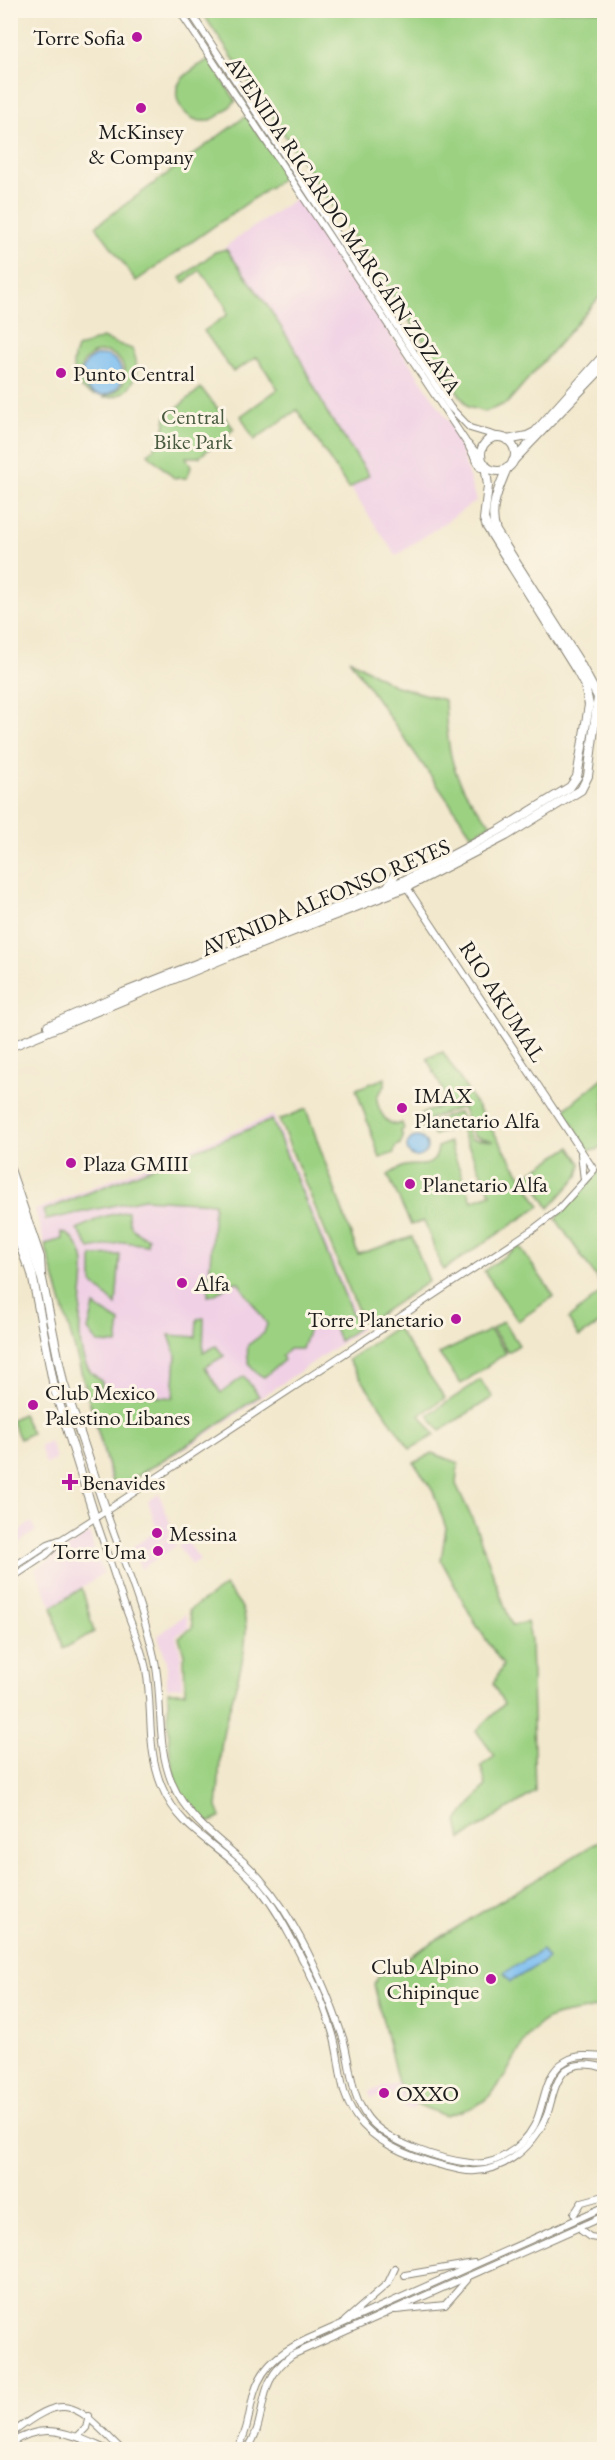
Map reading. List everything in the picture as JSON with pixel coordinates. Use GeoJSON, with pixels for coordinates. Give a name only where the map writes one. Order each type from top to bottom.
{"type":"FeatureCollection","features":[{"type":"Feature","properties":{"kind":"main road"},"geometry":{"type":"LineString","coordinates":[[504,439],[514,448],[510,464],[498,471],[483,461],[481,451],[488,440],[527,436],[535,432],[604,355]]}},
{"type":"Feature","properties":{"kind":"main road","name":"AVENIDA ALFONSO REYES"},"geometry":{"type":"LineString","coordinates":[[10,1047],[405,884],[473,849],[499,839],[583,788],[588,776],[598,697],[578,660],[496,531],[493,518],[494,507],[510,464],[604,366]]}},
{"type":"Feature","properties":{"kind":"main road"},"geometry":{"type":"LineString","coordinates":[[470,447],[487,476]]}},
{"type":"Feature","properties":{"kind":"main road","name":"AVENIDA ALFONSO REYES"},"geometry":{"type":"LineString","coordinates":[[473,849],[575,783],[589,705],[585,686],[487,527],[484,510],[488,486],[483,461]]}},
{"type":"Feature","properties":{"kind":"main road"},"geometry":{"type":"LineString","coordinates":[[499,839],[500,830]]}},
{"type":"Feature","properties":{"kind":"main road"},"geometry":{"type":"LineString","coordinates":[[386,888],[397,871]]}},
{"type":"Feature","properties":{"kind":"main road","name":"AVENIDA ALFONSO REYES"},"geometry":{"type":"LineString","coordinates":[[10,1041],[123,993],[386,888],[405,884]]}},
{"type":"Feature","properties":{"kind":"main road"},"geometry":{"type":"LineString","coordinates":[[10,1184],[42,1279],[63,1382],[106,1511]]}},
{"type":"Feature","properties":{"kind":"main road"},"geometry":{"type":"LineString","coordinates":[[10,1205],[32,1274],[52,1381],[95,1518]]}},
{"type":"Feature","properties":{"kind":"street","name":"AVENIDA RICARDO MARGÁIN ZOZAYA"},"geometry":{"type":"LineString","coordinates":[[179,10],[470,447],[483,461]]}},
{"type":"Feature","properties":{"kind":"street","name":"AVENIDA RICARDO MARGÁIN ZOZAYA"},"geometry":{"type":"LineString","coordinates":[[189,10],[450,407],[470,428],[504,439]]}},
{"type":"Feature","properties":{"kind":"street","name":"RIO AKUMAL"},"geometry":{"type":"LineString","coordinates":[[405,884],[594,1170],[584,1180]]}},
{"type":"Feature","properties":{"kind":"street"},"geometry":{"type":"LineString","coordinates":[[10,1579],[46,1555],[62,1539],[535,1228],[556,1212],[584,1180],[581,1153]]}},
{"type":"Feature","properties":{"kind":"street"},"geometry":{"type":"LineString","coordinates":[[10,1167],[42,1257],[42,1279]]}},
{"type":"Feature","properties":{"kind":"street"},"geometry":{"type":"LineString","coordinates":[[10,1222],[21,1253],[32,1274]]}},
{"type":"Feature","properties":{"kind":"street"},"geometry":{"type":"LineString","coordinates":[[106,1511],[155,1660],[166,1765],[176,1792],[206,1831],[261,1879],[294,1926],[324,1985],[343,2040],[354,2089],[369,2119],[388,2134],[410,2146],[444,2158],[469,2163],[489,2163],[510,2153],[534,2126],[547,2086],[560,2065],[566,2060],[582,2056],[604,2057]]}},
{"type":"Feature","properties":{"kind":"street"},"geometry":{"type":"LineString","coordinates":[[95,1518],[145,1666],[152,1749],[156,1770],[169,1802],[187,1827],[238,1866],[254,1881],[272,1904],[306,1966],[324,2007],[333,2034],[342,2090],[346,2100],[364,2126],[394,2147],[436,2164],[467,2171],[494,2167],[516,2156],[527,2146],[541,2127],[558,2081],[567,2070],[581,2065],[604,2068]]}},
{"type":"Feature","properties":{"kind":"street"},"geometry":{"type":"LineString","coordinates":[[10,1569],[48,1544],[62,1539]]}},
{"type":"Feature","properties":{"kind":"street"},"geometry":{"type":"LineString","coordinates":[[187,1827],[196,1818]]}},
{"type":"Feature","properties":{"kind":"street"},"geometry":{"type":"LineString","coordinates":[[574,2214],[582,2202],[604,2196]]}},
{"type":"Feature","properties":{"kind":"street"},"geometry":{"type":"LineString","coordinates":[[247,2450],[255,2435],[268,2381],[283,2361],[310,2346],[391,2311],[404,2301],[483,2261],[604,2207]]}},
{"type":"Feature","properties":{"kind":"street"},"geometry":{"type":"LineString","coordinates":[[236,2450],[248,2425],[255,2387],[266,2367],[289,2347],[342,2324],[448,2286],[604,2216]]}},
{"type":"Feature","properties":{"kind":"street"},"geometry":{"type":"LineString","coordinates":[[582,2231],[590,2237],[604,2240]]}},
{"type":"Feature","properties":{"kind":"street"},"geometry":{"type":"LineString","coordinates":[[405,2275],[483,2261]]}},
{"type":"Feature","properties":{"kind":"street"},"geometry":{"type":"LineString","coordinates":[[342,2324],[388,2283],[395,2268]]}},
{"type":"Feature","properties":{"kind":"street"},"geometry":{"type":"LineString","coordinates":[[391,2311],[445,2305],[469,2277]]}},
{"type":"Feature","properties":{"kind":"street"},"geometry":{"type":"LineString","coordinates":[[10,2435],[48,2409],[57,2406],[79,2410],[88,2416],[122,2450]]}},
{"type":"Feature","properties":{"kind":"street"},"geometry":{"type":"LineString","coordinates":[[78,2436],[86,2428],[88,2416]]}},
{"type":"Feature","properties":{"kind":"street"},"geometry":{"type":"LineString","coordinates":[[10,2444],[31,2431],[52,2431],[78,2436],[108,2450]]}},
{"type":"Feature","properties":{"kind":"shaded area"},"geometry":{"type":"Polygon","coordinates":[[[298,197],[456,432],[476,501],[396,556],[202,266],[233,241],[298,197]]]}},
{"type":"Feature","properties":{"kind":"shaded area"},"geometry":{"type":"Polygon","coordinates":[[[273,1115],[362,1329],[194,1443],[124,1484],[117,1485],[110,1479],[35,1210],[273,1115]]]}},
{"type":"Feature","properties":{"kind":"shaded area"},"geometry":{"type":"Polygon","coordinates":[[[50,1441],[56,1460],[45,1464],[40,1446],[50,1441]]]}},
{"type":"Feature","properties":{"kind":"shaded area"},"geometry":{"type":"Polygon","coordinates":[[[159,1494],[170,1523],[168,1537],[136,1558],[133,1547],[157,1530],[148,1501],[159,1494]]]}},
{"type":"Feature","properties":{"kind":"shaded area"},"geometry":{"type":"Polygon","coordinates":[[[32,1522],[36,1531],[11,1548],[11,1536],[32,1522]]]}},
{"type":"Feature","properties":{"kind":"shaded area"},"geometry":{"type":"Polygon","coordinates":[[[90,1533],[95,1554],[104,1573],[52,1607],[35,1569],[90,1533]]]}},
{"type":"Feature","properties":{"kind":"shaded area"},"geometry":{"type":"Polygon","coordinates":[[[170,1537],[176,1546],[141,1569],[137,1560],[170,1537]]]}},
{"type":"Feature","properties":{"kind":"shaded area"},"geometry":{"type":"Polygon","coordinates":[[[186,1540],[200,1560],[191,1565],[178,1546],[186,1540]]]}},
{"type":"Feature","properties":{"kind":"shaded area"},"geometry":{"type":"Polygon","coordinates":[[[186,1614],[189,1628],[176,1635],[181,1657],[182,1687],[167,1688],[167,1661],[158,1636],[186,1614]]]}},
{"type":"Feature","properties":{"kind":"shaded area"},"geometry":{"type":"Polygon","coordinates":[[[398,2083],[406,2099],[416,2104],[412,2111],[405,2108],[390,2093],[371,2098],[369,2091],[398,2083]]]}},
{"type":"Feature","properties":{"kind":"green space"},"geometry":{"type":"Polygon","coordinates":[[[201,11],[604,11],[604,292],[507,403],[485,412],[468,407],[201,11]]]}},
{"type":"Feature","properties":{"kind":"green space"},"geometry":{"type":"Polygon","coordinates":[[[209,59],[236,101],[217,117],[210,120],[195,120],[179,104],[177,89],[185,75],[209,59]]]}},
{"type":"Feature","properties":{"kind":"green space"},"geometry":{"type":"Polygon","coordinates":[[[246,116],[287,175],[136,281],[96,226],[246,116]]]}},
{"type":"Feature","properties":{"kind":"green space"},"geometry":{"type":"Polygon","coordinates":[[[226,249],[269,308],[295,349],[328,414],[369,475],[349,489],[297,410],[254,440],[241,416],[278,389],[257,357],[233,372],[204,331],[227,315],[225,304],[200,270],[183,283],[181,278],[215,252],[226,249]]]}},
{"type":"Feature","properties":{"kind":"green space"},"geometry":{"type":"Polygon","coordinates":[[[102,338],[132,349],[135,358],[136,367],[132,383],[128,389],[113,397],[103,397],[116,391],[123,382],[125,373],[116,357],[99,352],[89,357],[81,366],[82,380],[95,395],[82,388],[73,370],[77,348],[102,338]]]}},
{"type":"Feature","properties":{"kind":"green space","name":"Central Bike Park"},"geometry":{"type":"Polygon","coordinates":[[[201,388],[234,429],[199,457],[186,457],[191,467],[187,478],[174,478],[148,454],[162,440],[166,417],[201,388]]]}},
{"type":"Feature","properties":{"kind":"green space"},"geometry":{"type":"Polygon","coordinates":[[[349,659],[393,685],[445,700],[450,753],[454,767],[468,795],[491,824],[472,835],[349,659]]]}},
{"type":"Feature","properties":{"kind":"green space"},"geometry":{"type":"Polygon","coordinates":[[[443,1052],[540,1206],[443,1270],[424,1221],[411,1225],[388,1175],[405,1166],[430,1163],[434,1160],[438,1147],[449,1142],[472,1201],[491,1194],[459,1126],[434,1135],[428,1128],[431,1122],[459,1112],[471,1139],[493,1141],[474,1136],[462,1107],[431,1118],[423,1128],[419,1127],[421,1114],[449,1103],[427,1058],[443,1052]]]}},
{"type":"Feature","properties":{"kind":"green space"},"geometry":{"type":"Polygon","coordinates":[[[604,1077],[604,1143],[597,1150],[588,1150],[564,1110],[604,1077]]]}},
{"type":"Feature","properties":{"kind":"green space"},"geometry":{"type":"Polygon","coordinates":[[[385,1078],[385,1086],[377,1096],[379,1107],[387,1121],[392,1124],[402,1123],[404,1129],[401,1131],[403,1138],[395,1147],[394,1153],[380,1158],[356,1089],[385,1078]]]}},
{"type":"Feature","properties":{"kind":"green space"},"geometry":{"type":"Polygon","coordinates":[[[306,1109],[358,1254],[412,1237],[429,1281],[364,1325],[279,1120],[306,1109]]]}},
{"type":"Feature","properties":{"kind":"green space"},"geometry":{"type":"Polygon","coordinates":[[[272,1120],[358,1328],[339,1341],[331,1319],[312,1320],[302,1349],[289,1349],[282,1356],[284,1360],[264,1377],[252,1368],[247,1351],[248,1345],[264,1333],[267,1324],[238,1282],[208,1296],[214,1203],[144,1199],[46,1220],[43,1211],[272,1120]]]}},
{"type":"Feature","properties":{"kind":"green space"},"geometry":{"type":"Polygon","coordinates":[[[570,1147],[581,1164],[578,1176],[549,1208],[528,1174],[570,1147]]]}},
{"type":"Feature","properties":{"kind":"green space"},"geometry":{"type":"Polygon","coordinates":[[[604,1166],[604,1289],[556,1219],[604,1166]]]}},
{"type":"Feature","properties":{"kind":"green space"},"geometry":{"type":"Polygon","coordinates":[[[128,1211],[130,1225],[139,1234],[148,1238],[147,1245],[124,1242],[90,1249],[77,1229],[102,1217],[128,1211]]]}},
{"type":"Feature","properties":{"kind":"green space"},"geometry":{"type":"Polygon","coordinates":[[[61,1232],[74,1240],[83,1259],[81,1347],[89,1370],[102,1382],[102,1390],[173,1398],[176,1355],[169,1335],[196,1337],[197,1319],[204,1318],[203,1353],[216,1346],[224,1356],[205,1367],[221,1393],[244,1376],[259,1396],[198,1438],[124,1484],[117,1485],[112,1481],[45,1244],[63,1239],[61,1232]]]}},
{"type":"Feature","properties":{"kind":"green space"},"geometry":{"type":"Polygon","coordinates":[[[519,1246],[554,1296],[518,1321],[484,1271],[519,1246]]]}},
{"type":"Feature","properties":{"kind":"green space"},"geometry":{"type":"Polygon","coordinates":[[[120,1255],[116,1305],[92,1283],[92,1256],[120,1255]]]}},
{"type":"Feature","properties":{"kind":"green space"},"geometry":{"type":"Polygon","coordinates":[[[604,1290],[604,1321],[579,1337],[568,1319],[604,1290]]]}},
{"type":"Feature","properties":{"kind":"green space"},"geometry":{"type":"Polygon","coordinates":[[[94,1306],[120,1322],[117,1344],[98,1343],[88,1330],[94,1306]]]}},
{"type":"Feature","properties":{"kind":"green space"},"geometry":{"type":"Polygon","coordinates":[[[503,1321],[519,1345],[508,1352],[492,1329],[503,1321]]]}},
{"type":"Feature","properties":{"kind":"green space"},"geometry":{"type":"Polygon","coordinates":[[[396,1327],[445,1398],[420,1415],[435,1435],[410,1449],[348,1360],[396,1327]]]}},
{"type":"Feature","properties":{"kind":"green space"},"geometry":{"type":"Polygon","coordinates":[[[490,1330],[506,1353],[461,1384],[439,1354],[490,1330]]]}},
{"type":"Feature","properties":{"kind":"green space"},"geometry":{"type":"Polygon","coordinates":[[[480,1380],[493,1397],[440,1431],[428,1415],[480,1380]]]}},
{"type":"Feature","properties":{"kind":"green space"},"geometry":{"type":"Polygon","coordinates":[[[22,1414],[32,1433],[20,1439],[11,1420],[22,1414]]]}},
{"type":"Feature","properties":{"kind":"green space"},"geometry":{"type":"Polygon","coordinates":[[[432,1453],[458,1463],[456,1484],[476,1527],[512,1626],[527,1622],[531,1640],[535,1792],[461,1839],[457,1822],[486,1785],[481,1766],[495,1756],[476,1731],[504,1704],[493,1684],[503,1665],[475,1623],[441,1560],[446,1528],[433,1491],[414,1463],[432,1453]]]}},
{"type":"Feature","properties":{"kind":"green space"},"geometry":{"type":"Polygon","coordinates":[[[225,1586],[242,1608],[246,1635],[241,1666],[221,1745],[217,1807],[221,1817],[208,1823],[190,1807],[176,1782],[170,1753],[168,1692],[185,1692],[184,1654],[179,1637],[193,1627],[189,1610],[225,1586]]]}},
{"type":"Feature","properties":{"kind":"green space"},"geometry":{"type":"Polygon","coordinates":[[[82,1588],[94,1632],[63,1649],[52,1607],[82,1588]]]}},
{"type":"Feature","properties":{"kind":"green space","name":"Club Alpino Chipinque"},"geometry":{"type":"Polygon","coordinates":[[[604,1838],[604,2003],[597,2007],[555,2016],[540,2024],[523,2043],[498,2087],[475,2106],[445,2116],[411,2102],[398,2083],[374,1984],[380,1974],[604,1838]]]}},
{"type":"Feature","properties":{"kind":"water"},"geometry":{"type":"Polygon","coordinates":[[[102,355],[116,361],[122,375],[116,389],[102,395],[88,389],[82,375],[88,361],[102,355]]]}},
{"type":"Feature","properties":{"kind":"water"},"geometry":{"type":"Polygon","coordinates":[[[417,1137],[424,1140],[427,1147],[424,1154],[417,1157],[410,1154],[407,1147],[410,1140],[417,1137]]]}},
{"type":"Feature","properties":{"kind":"water"},"geometry":{"type":"Polygon","coordinates":[[[542,1950],[548,1959],[510,1982],[504,1973],[542,1950]]]}},
{"type":"Feature","properties":{"kind":"place","name":"Torre Sofia"},"geometry":{"type":"Point","coordinates":[137,37]}},
{"type":"Feature","properties":{"kind":"place","name":"McKinsey & Company"},"geometry":{"type":"Point","coordinates":[141,108]}},
{"type":"Feature","properties":{"kind":"place","name":"Punto Central"},"geometry":{"type":"Point","coordinates":[61,373]}},
{"type":"Feature","properties":{"kind":"place","name":"IMAX Planetario Alfa"},"geometry":{"type":"Point","coordinates":[402,1108]}},
{"type":"Feature","properties":{"kind":"place","name":"Plaza GMIII"},"geometry":{"type":"Point","coordinates":[71,1163]}},
{"type":"Feature","properties":{"kind":"place","name":"Planetario Alfa"},"geometry":{"type":"Point","coordinates":[410,1184]}},
{"type":"Feature","properties":{"kind":"place","name":"Alfa"},"geometry":{"type":"Point","coordinates":[182,1283]}},
{"type":"Feature","properties":{"kind":"place","name":"Torre Planetario"},"geometry":{"type":"Point","coordinates":[456,1319]}},
{"type":"Feature","properties":{"kind":"place","name":"Club Mexico Palestino Libanes"},"geometry":{"type":"Point","coordinates":[33,1405]}},
{"type":"Feature","properties":{"kind":"place","name":"Benavides"},"geometry":{"type":"Point","coordinates":[70,1482]}},
{"type":"Feature","properties":{"kind":"place","name":"Messina"},"geometry":{"type":"Point","coordinates":[157,1533]}},
{"type":"Feature","properties":{"kind":"place","name":"Torre Uma"},"geometry":{"type":"Point","coordinates":[158,1551]}},
{"type":"Feature","properties":{"kind":"place","name":"Club Alpino Chipinque"},"geometry":{"type":"Point","coordinates":[491,1979]}},
{"type":"Feature","properties":{"kind":"place","name":"OXXO"},"geometry":{"type":"Point","coordinates":[384,2093]}}]}
